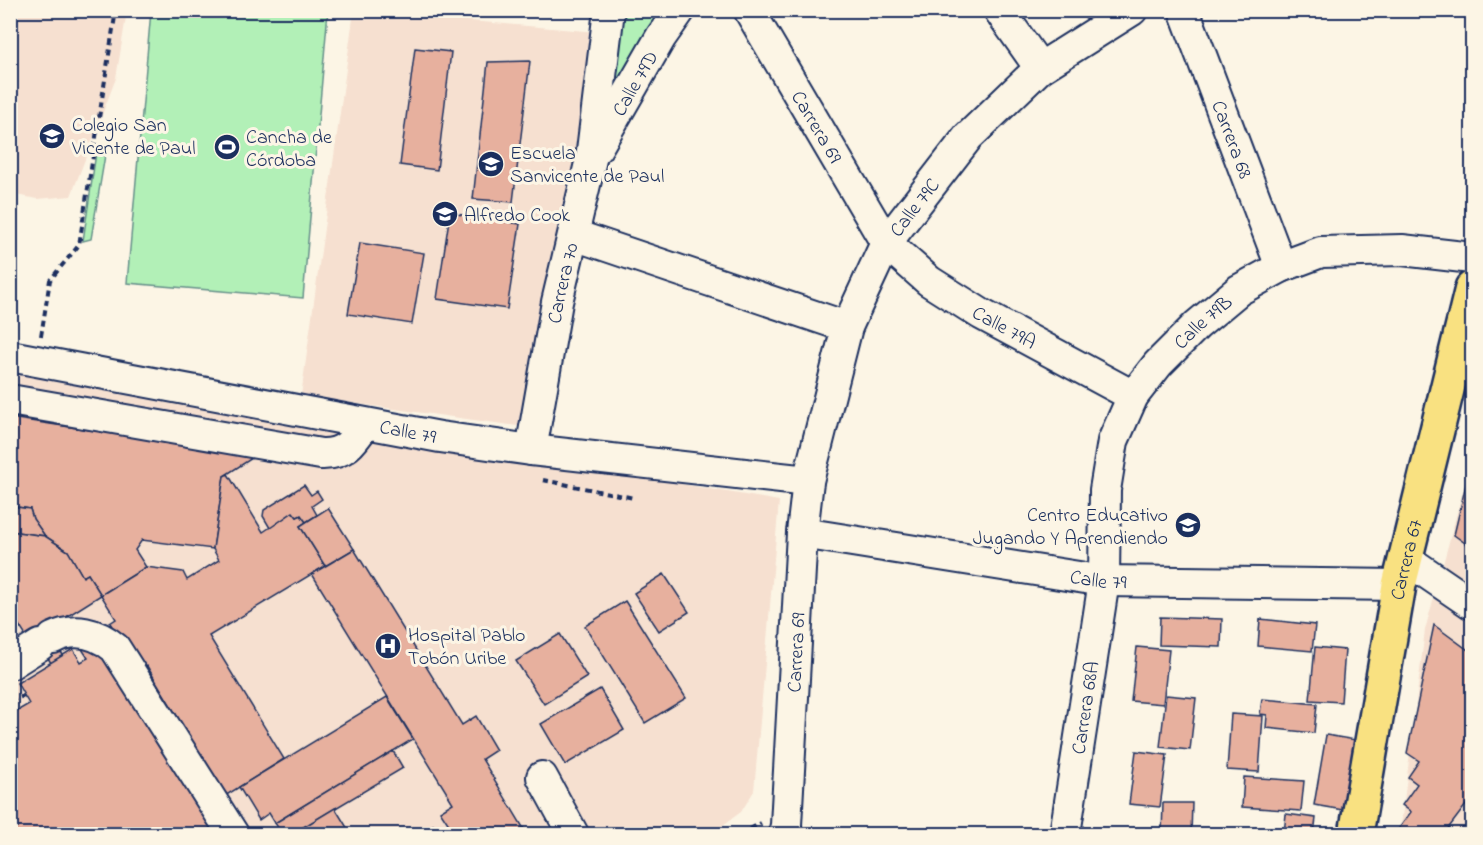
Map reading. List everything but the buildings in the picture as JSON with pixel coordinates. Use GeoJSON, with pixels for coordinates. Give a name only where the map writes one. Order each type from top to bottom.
{"type":"FeatureCollection","features":[{"type":"Feature","properties":{"kind":"main road","name":"Carrera 67"},"geometry":{"type":"LineString","coordinates":[[1356,834],[1402,572],[1473,288]]}},
{"type":"Feature","properties":{"kind":"street","name":"Carrera 70"},"geometry":{"type":"LineString","coordinates":[[531,450],[556,302],[591,159],[609,10]]}},
{"type":"Feature","properties":{"kind":"street","name":"Calle 79D"},"geometry":{"type":"LineString","coordinates":[[591,159],[661,37],[681,10]]}},
{"type":"Feature","properties":{"kind":"street","name":"Carrera 69"},"geometry":{"type":"LineString","coordinates":[[749,10],[886,243]]}},
{"type":"Feature","properties":{"kind":"street"},"geometry":{"type":"LineString","coordinates":[[999,10],[1040,68]]}},
{"type":"Feature","properties":{"kind":"street","name":"Calle 79C"},"geometry":{"type":"LineString","coordinates":[[808,481],[847,327],[886,243],[968,137],[1040,68],[1132,10]]}},
{"type":"Feature","properties":{"kind":"street","name":"Carrera 68"},"geometry":{"type":"LineString","coordinates":[[1184,10],[1281,267]]}},
{"type":"Feature","properties":{"kind":"street"},"geometry":{"type":"LineString","coordinates":[[574,235],[847,327]]}},
{"type":"Feature","properties":{"kind":"street","name":"Calle 79A"},"geometry":{"type":"LineString","coordinates":[[886,243],[929,281],[981,314],[1133,396]]}},
{"type":"Feature","properties":{"kind":"street","name":"Calle 79B"},"geometry":{"type":"LineString","coordinates":[[1104,581],[1105,490],[1113,441],[1133,396],[1158,364],[1197,325],[1239,290],[1281,267],[1321,252],[1402,250],[1473,258]]}},
{"type":"Feature","properties":{"kind":"street","name":"Calle 79"},"geometry":{"type":"LineString","coordinates":[[10,356],[365,424],[531,450],[808,481]]}},
{"type":"Feature","properties":{"kind":"street"},"geometry":{"type":"LineString","coordinates":[[10,400],[321,454],[338,453],[345,449],[365,424]]}},
{"type":"Feature","properties":{"kind":"street","name":"Carrera 69"},"geometry":{"type":"LineString","coordinates":[[787,831],[801,533],[808,481]]}},
{"type":"Feature","properties":{"kind":"street","name":"Calle 79"},"geometry":{"type":"LineString","coordinates":[[801,533],[1104,581],[1402,572]]}},
{"type":"Feature","properties":{"kind":"street"},"geometry":{"type":"LineString","coordinates":[[1402,572],[1473,604]]}},
{"type":"Feature","properties":{"kind":"street","name":"Carrera 68A"},"geometry":{"type":"LineString","coordinates":[[1065,834],[1104,581]]}},
{"type":"Feature","properties":{"kind":"street"},"geometry":{"type":"LineString","coordinates":[[10,664],[46,642],[70,632],[86,632],[101,638],[115,648],[233,834]]}},
{"type":"Feature","properties":{"kind":"street"},"geometry":{"type":"LineString","coordinates":[[542,777],[573,834]]}},
{"type":"Feature","properties":{"kind":"path"},"geometry":{"type":"LineString","coordinates":[[41,338],[50,280],[79,244],[116,10]]}},
{"type":"Feature","properties":{"kind":"path"},"geometry":{"type":"LineString","coordinates":[[10,701],[24,696]]}},
{"type":"Feature","properties":{"kind":"shaded area","name":"Colegio San Vicente de Paul"},"geometry":{"type":"Polygon","coordinates":[[[10,11],[127,11],[116,78],[71,196],[37,199],[11,194],[10,11]]]}},
{"type":"Feature","properties":{"kind":"shaded area","name":"Alfredo Cook"},"geometry":{"type":"Polygon","coordinates":[[[354,11],[598,32],[525,427],[301,396],[354,11]]]}},
{"type":"Feature","properties":{"kind":"shaded area","name":"Hospital Pablo Tobón Uribe"},"geometry":{"type":"Polygon","coordinates":[[[10,368],[779,501],[754,791],[741,812],[711,834],[11,834],[10,368]]]}},
{"type":"Feature","properties":{"kind":"shaded area"},"geometry":{"type":"Polygon","coordinates":[[[1472,458],[1472,834],[1400,834],[1425,630],[1472,458]]]}},
{"type":"Feature","properties":{"kind":"green space","name":"Cancha de Córdoba"},"geometry":{"type":"Polygon","coordinates":[[[151,11],[328,11],[303,298],[127,283],[151,11]]]}},
{"type":"Feature","properties":{"kind":"green space"},"geometry":{"type":"Polygon","coordinates":[[[616,11],[675,11],[622,94],[607,90],[616,11]]]}},
{"type":"Feature","properties":{"kind":"green space"},"geometry":{"type":"Polygon","coordinates":[[[96,153],[105,155],[91,239],[83,241],[96,153]]]}},
{"type":"Feature","properties":{"kind":"place","name":"Colegio San Vicente de Paul"},"geometry":{"type":"Point","coordinates":[52,136]}},
{"type":"Feature","properties":{"kind":"place","name":"Cancha de Córdoba"},"geometry":{"type":"Point","coordinates":[227,147]}},
{"type":"Feature","properties":{"kind":"place","name":"Escuela Sanvicente de Paul"},"geometry":{"type":"Point","coordinates":[491,164]}},
{"type":"Feature","properties":{"kind":"place","name":"Alfredo Cook"},"geometry":{"type":"Point","coordinates":[445,214]}},
{"type":"Feature","properties":{"kind":"place","name":"Centro Educativo Jugando Y Aprendiendo"},"geometry":{"type":"Point","coordinates":[1188,525]}},
{"type":"Feature","properties":{"kind":"place","name":"Hospital Pablo Tobón Uribe"},"geometry":{"type":"Point","coordinates":[388,646]}}]}
